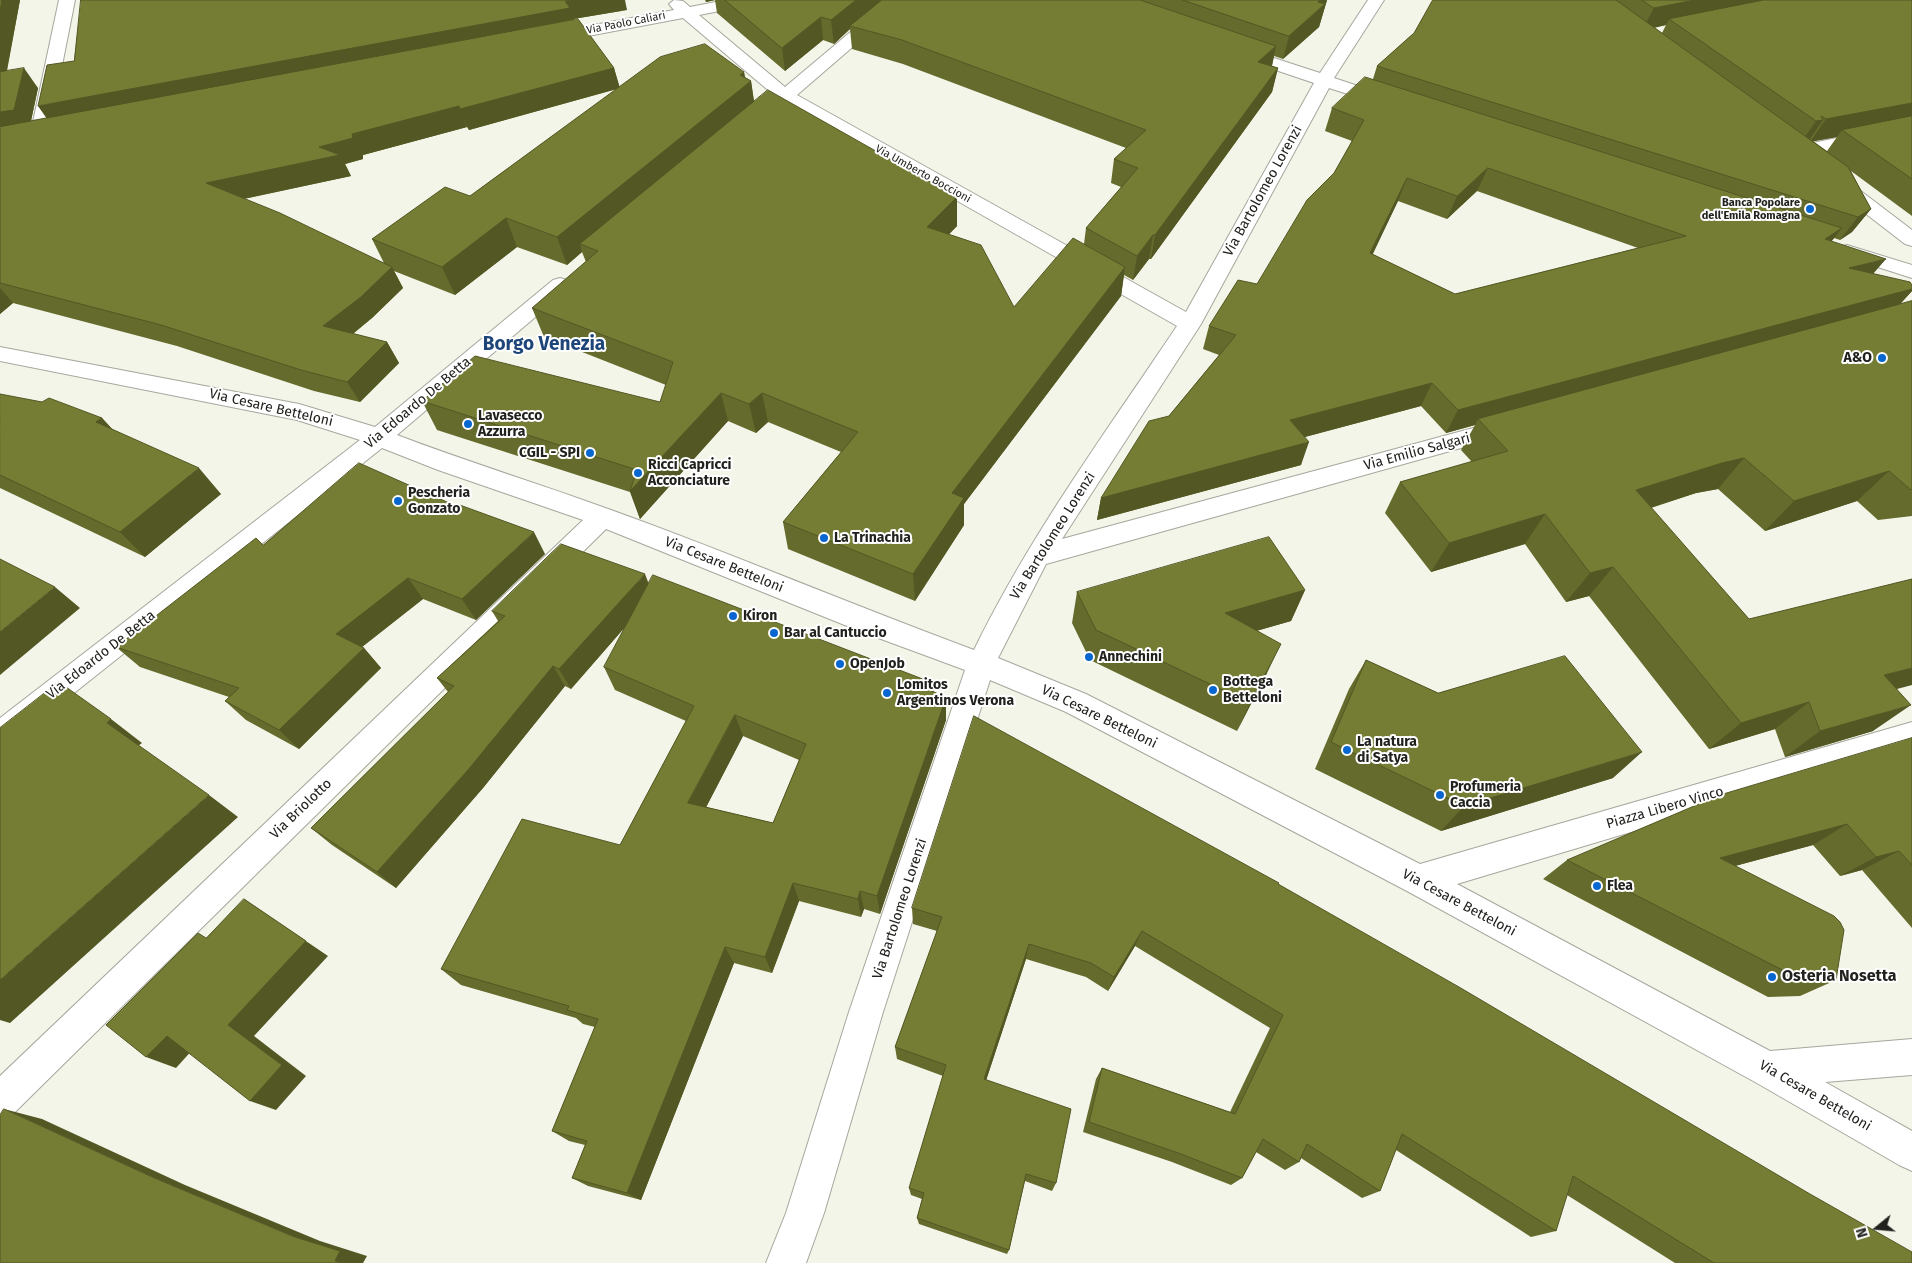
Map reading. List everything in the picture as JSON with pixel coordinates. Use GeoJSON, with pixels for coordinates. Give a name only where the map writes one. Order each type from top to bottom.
{"type":"FeatureCollection","features":[{"type":"Feature","properties":{"kind":"street"},"geometry":{"type":"LineString","coordinates":[[39,136],[67,0]]}},
{"type":"Feature","properties":{"kind":"street","name":"Via Umberto Boccioni"},"geometry":{"type":"LineString","coordinates":[[672,0],[785,96],[1190,324]]}},
{"type":"Feature","properties":{"kind":"street","name":"Via Paolo Caliari"},"geometry":{"type":"LineString","coordinates":[[539,40],[750,0]]}},
{"type":"Feature","properties":{"kind":"street","name":"Via Bartolomeo Lorenzi"},"geometry":{"type":"LineString","coordinates":[[786,1263],[805,1213],[866,1012],[981,664],[1007,610],[1037,556],[1190,324],[1324,81],[1376,0]]}},
{"type":"Feature","properties":{"kind":"street"},"geometry":{"type":"LineString","coordinates":[[739,135],[895,2]]}},
{"type":"Feature","properties":{"kind":"street"},"geometry":{"type":"LineString","coordinates":[[1222,46],[1400,106]]}},
{"type":"Feature","properties":{"kind":"street"},"geometry":{"type":"LineString","coordinates":[[1797,152],[1912,128]]}},
{"type":"Feature","properties":{"kind":"street"},"geometry":{"type":"LineString","coordinates":[[19,139],[58,132]]}},
{"type":"Feature","properties":{"kind":"street"},"geometry":{"type":"LineString","coordinates":[[1781,140],[1812,164]]}},
{"type":"Feature","properties":{"kind":"street"},"geometry":{"type":"LineString","coordinates":[[1828,176],[1912,240]]}},
{"type":"Feature","properties":{"kind":"street"},"geometry":{"type":"LineString","coordinates":[[1827,245],[1912,272]]}},
{"type":"Feature","properties":{"kind":"street","name":"Via Edoardo De Betta"},"geometry":{"type":"LineString","coordinates":[[2,731],[379,437],[571,276]]}},
{"type":"Feature","properties":{"kind":"street","name":"Via Cesare Betteloni"},"geometry":{"type":"LineString","coordinates":[[0,354],[299,412],[379,437],[447,464],[602,517],[872,624],[981,664],[1076,702],[1418,880],[1768,1069],[1912,1152]]}},
{"type":"Feature","properties":{"kind":"street","name":"Via Emilio Salgari"},"geometry":{"type":"LineString","coordinates":[[1037,556],[1527,421]]}},
{"type":"Feature","properties":{"kind":"street","name":"Via Briolotto"},"geometry":{"type":"LineString","coordinates":[[0,1101],[602,517]]}},
{"type":"Feature","properties":{"kind":"street","name":"Piazza Libero Vinco"},"geometry":{"type":"LineString","coordinates":[[1418,880],[1912,735]]}},
{"type":"Feature","properties":{"kind":"street"},"geometry":{"type":"LineString","coordinates":[[1768,1069],[1912,1057]]}},
{"type":"Feature","properties":{"kind":"building"},"geometry":{"type":"Polygon","coordinates":[[[81,0],[572,0],[565,1],[570,8],[38,106],[47,65],[74,61],[81,0]]]}},
{"type":"Feature","properties":{"kind":"building"},"geometry":{"type":"Polygon","coordinates":[[[725,0],[856,0],[831,20],[821,17],[782,48],[725,0]]]}},
{"type":"Feature","properties":{"kind":"building"},"geometry":{"type":"Polygon","coordinates":[[[882,0],[1140,0],[1276,46],[1258,62],[1278,68],[1155,235],[1153,235],[1137,256],[1086,228],[1138,168],[1114,159],[1146,130],[902,40],[850,26],[882,0]]]}},
{"type":"Feature","properties":{"kind":"building"},"geometry":{"type":"Polygon","coordinates":[[[1183,0],[1320,0],[1318,2],[1325,4],[1289,36],[1183,0]]]}},
{"type":"Feature","properties":{"kind":"building"},"geometry":{"type":"Polygon","coordinates":[[[1433,0],[1616,0],[1848,167],[1871,209],[1858,217],[1377,66],[1414,33],[1433,0]]]}},
{"type":"Feature","properties":{"kind":"building"},"geometry":{"type":"Polygon","coordinates":[[[1642,0],[1695,0],[1654,8],[1642,0]]]}},
{"type":"Feature","properties":{"kind":"building"},"geometry":{"type":"Polygon","coordinates":[[[1764,0],[1912,0],[1912,103],[1826,119],[1821,116],[1823,120],[1816,121],[1669,19],[1764,0]]]}},
{"type":"Feature","properties":{"kind":"building"},"geometry":{"type":"Polygon","coordinates":[[[578,19],[614,68],[460,109],[459,106],[352,134],[353,138],[319,147],[340,155],[206,183],[280,213],[392,267],[361,297],[323,326],[387,342],[347,382],[301,370],[161,325],[0,283],[0,127],[578,19]]]}},
{"type":"Feature","properties":{"kind":"building"},"geometry":{"type":"Polygon","coordinates":[[[705,44],[744,72],[740,75],[751,81],[557,237],[506,218],[442,267],[372,239],[445,187],[470,196],[660,57],[705,44]]]}},
{"type":"Feature","properties":{"kind":"building"},"geometry":{"type":"Polygon","coordinates":[[[24,68],[14,110],[0,112],[0,72],[24,68]]]}},
{"type":"Feature","properties":{"kind":"building"},"geometry":{"type":"Polygon","coordinates":[[[1365,77],[1842,228],[1825,239],[1886,259],[1849,268],[1910,282],[1912,289],[1458,410],[1432,383],[1290,420],[1309,442],[1101,498],[1149,421],[1169,416],[1236,335],[1209,326],[1238,280],[1257,284],[1307,200],[1334,173],[1364,120],[1332,108],[1365,77]],[[1488,168],[1457,196],[1407,178],[1370,253],[1455,294],[1686,236],[1488,168]]]}},
{"type":"Feature","properties":{"kind":"building"},"geometry":{"type":"Polygon","coordinates":[[[768,90],[957,197],[927,227],[981,245],[1014,307],[1073,238],[1125,267],[952,493],[964,498],[913,574],[783,522],[858,432],[762,393],[749,404],[721,393],[630,491],[637,470],[422,401],[475,356],[660,402],[673,362],[532,308],[598,251],[580,244],[768,90]]]}},
{"type":"Feature","properties":{"kind":"building"},"geometry":{"type":"Polygon","coordinates":[[[1912,116],[1912,179],[1842,130],[1912,116]]]}},
{"type":"Feature","properties":{"kind":"building"},"geometry":{"type":"Polygon","coordinates":[[[1912,301],[1911,490],[1889,471],[1794,501],[1744,458],[1636,490],[1749,619],[1912,579],[1912,668],[1884,675],[1911,705],[1820,731],[1809,702],[1741,723],[1613,567],[1590,573],[1545,514],[1449,543],[1400,482],[1508,451],[1478,419],[1912,301]]]}},
{"type":"Feature","properties":{"kind":"building"},"geometry":{"type":"Polygon","coordinates":[[[0,394],[42,402],[49,398],[102,418],[96,422],[199,468],[120,532],[0,475],[0,394]]]}},
{"type":"Feature","properties":{"kind":"building"},"geometry":{"type":"Polygon","coordinates":[[[359,463],[456,506],[457,504],[534,532],[462,599],[408,578],[336,634],[364,648],[279,730],[225,701],[239,688],[116,647],[256,538],[263,545],[359,463]]]}},
{"type":"Feature","properties":{"kind":"building"},"geometry":{"type":"Polygon","coordinates":[[[1269,537],[1305,590],[1225,613],[1281,644],[1250,703],[1096,630],[1077,592],[1269,537]]]}},
{"type":"Feature","properties":{"kind":"building"},"geometry":{"type":"Polygon","coordinates":[[[561,544],[645,574],[559,669],[553,666],[468,770],[377,872],[311,828],[454,686],[437,678],[505,616],[492,611],[561,544]]]}},
{"type":"Feature","properties":{"kind":"building"},"geometry":{"type":"Polygon","coordinates":[[[0,559],[55,587],[0,632],[0,559]]]}},
{"type":"Feature","properties":{"kind":"building"},"geometry":{"type":"Polygon","coordinates":[[[653,575],[933,683],[930,690],[946,698],[877,896],[860,891],[858,899],[793,883],[765,957],[725,947],[627,1193],[572,1178],[587,1141],[552,1131],[598,1019],[567,1010],[569,1006],[441,969],[522,819],[620,845],[694,706],[604,667],[653,575]],[[735,715],[688,803],[773,823],[806,744],[735,715]]]}},
{"type":"Feature","properties":{"kind":"building"},"geometry":{"type":"Polygon","coordinates":[[[1565,656],[1642,752],[1464,806],[1331,742],[1366,660],[1438,693],[1565,656]]]}},
{"type":"Feature","properties":{"kind":"building"},"geometry":{"type":"Polygon","coordinates":[[[59,682],[111,719],[107,723],[209,795],[0,980],[0,728],[59,682]]]}},
{"type":"Feature","properties":{"kind":"building"},"geometry":{"type":"Polygon","coordinates":[[[974,716],[1279,883],[1459,987],[1912,1252],[1912,1263],[1714,1263],[1573,1176],[1556,1231],[1402,1134],[1380,1191],[1307,1144],[1299,1162],[1263,1139],[1242,1178],[1181,1154],[1089,1122],[1102,1068],[1235,1114],[1283,1015],[1142,931],[1114,977],[1091,963],[1029,944],[984,1079],[1071,1109],[1056,1183],[1026,1174],[1009,1250],[917,1218],[924,1193],[909,1188],[946,1065],[895,1047],[942,917],[912,908],[974,716]]]}},
{"type":"Feature","properties":{"kind":"building"},"geometry":{"type":"Polygon","coordinates":[[[1912,738],[1912,865],[1899,851],[1876,857],[1847,824],[1720,858],[1834,916],[1840,922],[1844,930],[1836,980],[1804,981],[1567,860],[1720,795],[1912,738]]]}},
{"type":"Feature","properties":{"kind":"building"},"geometry":{"type":"Polygon","coordinates":[[[244,899],[306,941],[228,1025],[282,1065],[250,1101],[167,1036],[146,1057],[106,1025],[198,933],[206,938],[244,899]]]}},
{"type":"Feature","properties":{"kind":"building"},"geometry":{"type":"Polygon","coordinates":[[[4,1109],[152,1177],[292,1236],[340,1251],[335,1261],[341,1263],[0,1263],[0,1115],[4,1109]]]}},
{"type":"Feature","properties":{"kind":"place","name":"Banca Popolare dell'Emila Romagna"},"geometry":{"type":"Point","coordinates":[1810,209]}},
{"type":"Feature","properties":{"kind":"place","name":"A&O"},"geometry":{"type":"Point","coordinates":[1882,358]}},
{"type":"Feature","properties":{"kind":"place","name":"Lavasecco Azzurra"},"geometry":{"type":"Point","coordinates":[468,424]}},
{"type":"Feature","properties":{"kind":"place","name":"CGIL - SPI"},"geometry":{"type":"Point","coordinates":[590,453]}},
{"type":"Feature","properties":{"kind":"place","name":"Ricci Capricci Acconciature"},"geometry":{"type":"Point","coordinates":[638,473]}},
{"type":"Feature","properties":{"kind":"place","name":"Pescheria Gonzato"},"geometry":{"type":"Point","coordinates":[398,501]}},
{"type":"Feature","properties":{"kind":"place","name":"La Trinachia"},"geometry":{"type":"Point","coordinates":[824,538]}},
{"type":"Feature","properties":{"kind":"place","name":"Kiron"},"geometry":{"type":"Point","coordinates":[733,616]}},
{"type":"Feature","properties":{"kind":"place","name":"Bar al Cantuccio"},"geometry":{"type":"Point","coordinates":[774,633]}},
{"type":"Feature","properties":{"kind":"place","name":"Annechini"},"geometry":{"type":"Point","coordinates":[1089,657]}},
{"type":"Feature","properties":{"kind":"place","name":"OpenJob"},"geometry":{"type":"Point","coordinates":[840,664]}},
{"type":"Feature","properties":{"kind":"place","name":"Bottega Betteloni"},"geometry":{"type":"Point","coordinates":[1213,690]}},
{"type":"Feature","properties":{"kind":"place","name":"Lomitos Argentinos Verona"},"geometry":{"type":"Point","coordinates":[887,693]}},
{"type":"Feature","properties":{"kind":"place","name":"La natura di Satya"},"geometry":{"type":"Point","coordinates":[1347,750]}},
{"type":"Feature","properties":{"kind":"place","name":"Profumeria Caccia"},"geometry":{"type":"Point","coordinates":[1440,795]}},
{"type":"Feature","properties":{"kind":"place","name":"Flea"},"geometry":{"type":"Point","coordinates":[1597,886]}},
{"type":"Feature","properties":{"kind":"place","name":"Osteria Nosetta"},"geometry":{"type":"Point","coordinates":[1772,977]}},
{"type":"Feature","properties":{"kind":"district","name":"Borgo Venezia"},"geometry":{"type":"Point","coordinates":[544,345]}}]}
